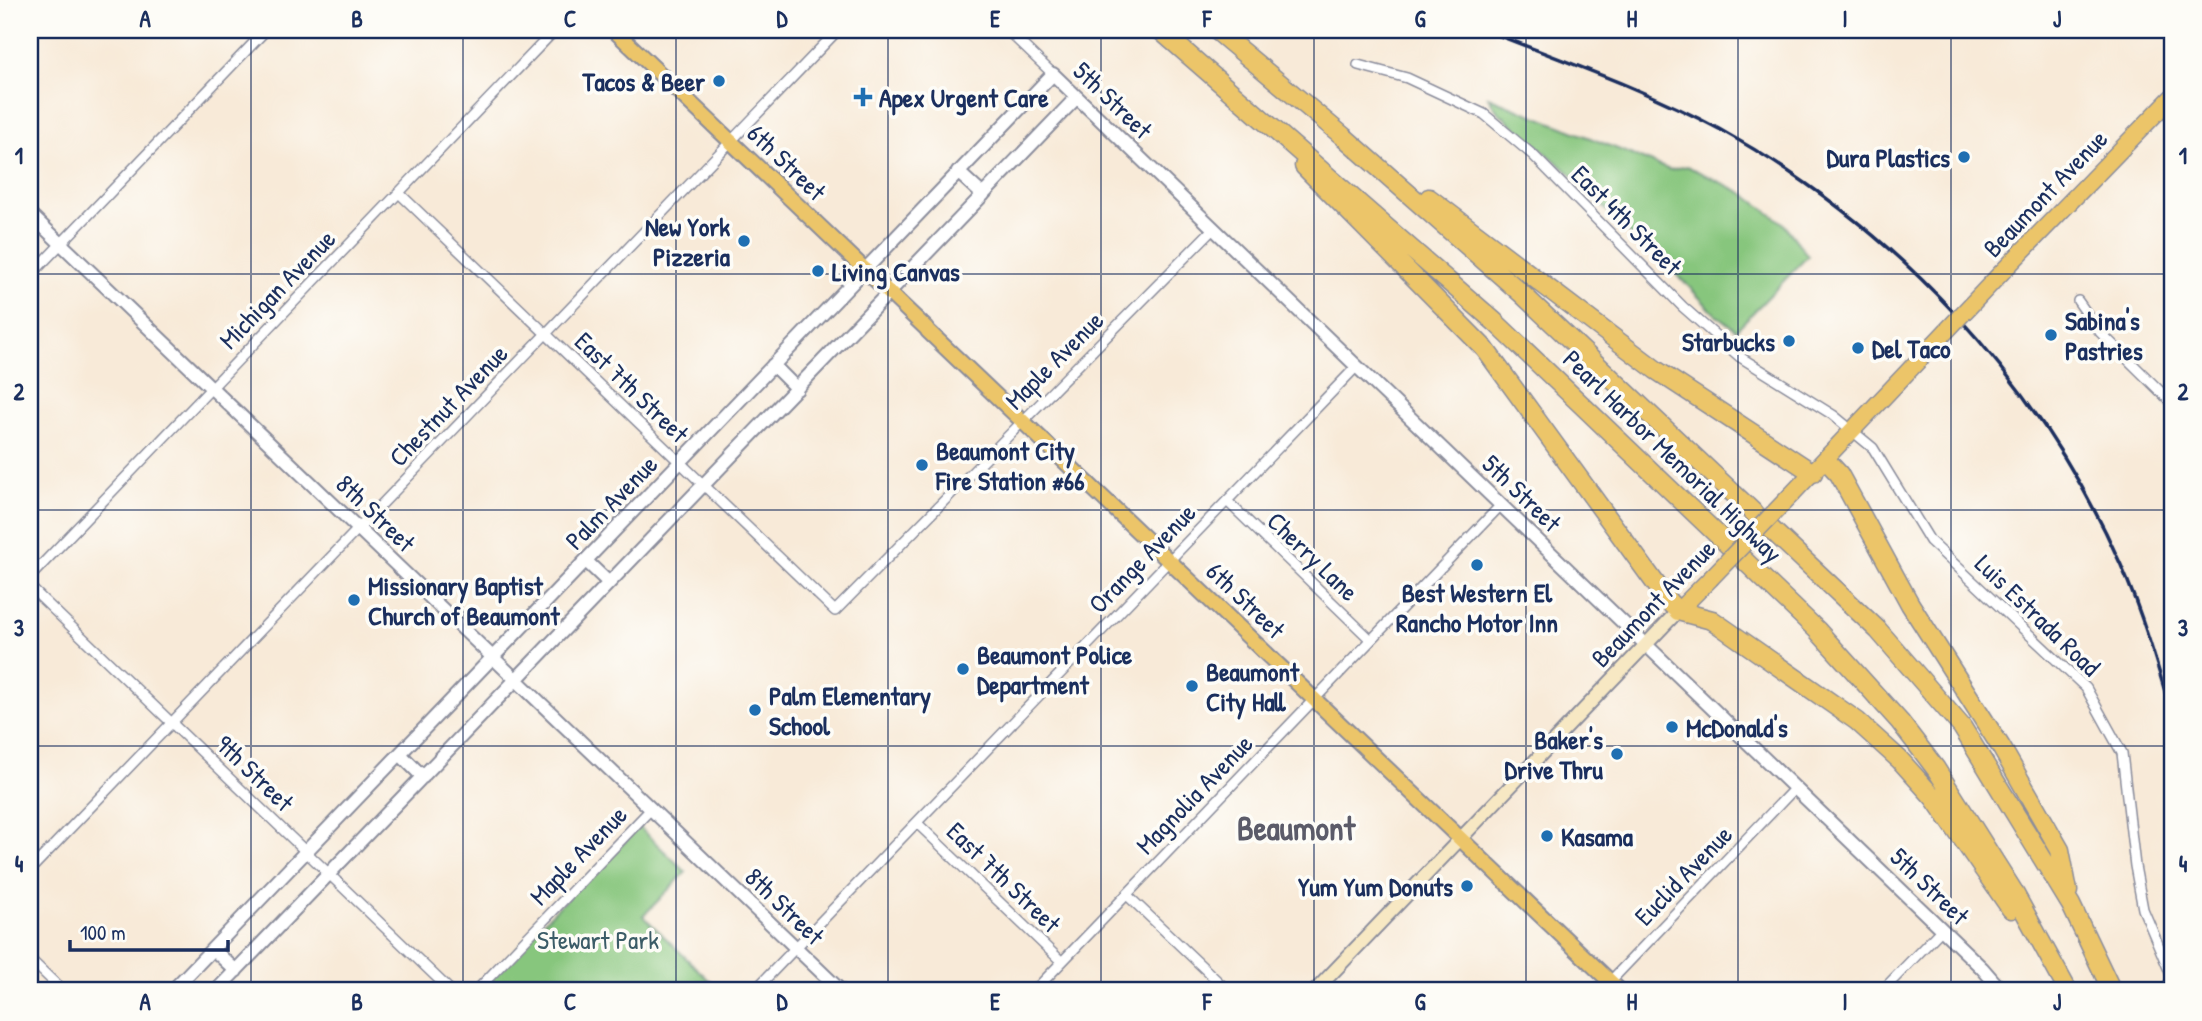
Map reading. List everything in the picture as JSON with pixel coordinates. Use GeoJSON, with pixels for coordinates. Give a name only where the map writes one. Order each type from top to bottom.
{"type":"FeatureCollection","features":[{"type":"Feature","properties":{"kind":"highway","name":"Pearl Harbor Memorial Highway"},"geometry":{"type":"LineString","coordinates":[[1160,30],[1495,322],[1817,630],[1900,722],[1944,780],[2012,889],[2067,991]]}},
{"type":"Feature","properties":{"kind":"highway","name":"Pearl Harbor Memorial Highway"},"geometry":{"type":"LineString","coordinates":[[1216,30],[1344,137],[1521,293],[1878,630],[1962,727],[2071,905],[2112,991]]}},
{"type":"Feature","properties":{"kind":"highway","name":"Beaumont Avenue"},"geometry":{"type":"LineString","coordinates":[[1678,611],[2172,97]]}},
{"type":"Feature","properties":{"kind":"highway"},"geometry":{"type":"LineString","coordinates":[[1280,136],[1318,184],[1485,349],[1678,611],[1712,620],[1857,721],[1900,760],[1968,844],[2067,991]]}},
{"type":"Feature","properties":{"kind":"highway"},"geometry":{"type":"LineString","coordinates":[[1344,137],[1491,243],[1656,370],[1820,466],[1839,474],[1922,623],[2001,747],[2060,850],[2071,905]]}},
{"type":"Feature","properties":{"kind":"main road","name":"6th Street"},"geometry":{"type":"LineString","coordinates":[[614,30],[1462,838],[1610,988]]}},
{"type":"Feature","properties":{"kind":"main road","name":"Beaumont Avenue"},"geometry":{"type":"LineString","coordinates":[[1315,991],[1678,611]]}},
{"type":"Feature","properties":{"kind":"street"},"geometry":{"type":"LineString","coordinates":[[30,276],[266,30]]}},
{"type":"Feature","properties":{"kind":"street","name":"Michigan Avenue"},"geometry":{"type":"LineString","coordinates":[[30,577],[555,30]]}},
{"type":"Feature","properties":{"kind":"street","name":"Chestnut Avenue"},"geometry":{"type":"LineString","coordinates":[[30,870],[838,30]]}},
{"type":"Feature","properties":{"kind":"street","name":"5th Street"},"geometry":{"type":"LineString","coordinates":[[1007,30],[1942,929],[2003,991]]}},
{"type":"Feature","properties":{"kind":"street","name":"East 4th Street"},"geometry":{"type":"LineString","coordinates":[[1358,65],[1407,78],[1485,114],[1534,156],[1683,307],[1740,357],[1852,430]]}},
{"type":"Feature","properties":{"kind":"street","name":"Palm Avenue"},"geometry":{"type":"LineString","coordinates":[[172,991],[308,853],[1053,74]]}},
{"type":"Feature","properties":{"kind":"street","name":"Palm Avenue"},"geometry":{"type":"LineString","coordinates":[[216,991],[1077,97]]}},
{"type":"Feature","properties":{"kind":"street"},"geometry":{"type":"LineString","coordinates":[[958,172],[984,195]]}},
{"type":"Feature","properties":{"kind":"street","name":"East 7th Street"},"geometry":{"type":"LineString","coordinates":[[399,192],[835,611]]}},
{"type":"Feature","properties":{"kind":"street","name":"8th Street"},"geometry":{"type":"LineString","coordinates":[[30,214],[841,991]]}},
{"type":"Feature","properties":{"kind":"street","name":"Maple Avenue"},"geometry":{"type":"LineString","coordinates":[[835,611],[1214,228]]}},
{"type":"Feature","properties":{"kind":"street"},"geometry":{"type":"LineString","coordinates":[[2078,301],[2100,332],[2172,400]]}},
{"type":"Feature","properties":{"kind":"street"},"geometry":{"type":"LineString","coordinates":[[773,365],[797,389]]}},
{"type":"Feature","properties":{"kind":"street","name":"Orange Avenue"},"geometry":{"type":"LineString","coordinates":[[754,991],[1357,366]]}},
{"type":"Feature","properties":{"kind":"street","name":"Luis Estrada Road"},"geometry":{"type":"LineString","coordinates":[[1852,430],[1873,448],[1930,541],[2086,688],[2122,753],[2135,866],[2143,909],[2172,977]]}},
{"type":"Feature","properties":{"kind":"street","name":"Cherry Lane"},"geometry":{"type":"LineString","coordinates":[[1227,501],[1371,640]]}},
{"type":"Feature","properties":{"kind":"street","name":"Magnolia Avenue"},"geometry":{"type":"LineString","coordinates":[[1034,991],[1501,505]]}},
{"type":"Feature","properties":{"kind":"street"},"geometry":{"type":"LineString","coordinates":[[586,561],[609,583]]}},
{"type":"Feature","properties":{"kind":"street","name":"9th Street"},"geometry":{"type":"LineString","coordinates":[[30,587],[451,991]]}},
{"type":"Feature","properties":{"kind":"street"},"geometry":{"type":"LineString","coordinates":[[401,755],[423,777]]}},
{"type":"Feature","properties":{"kind":"street","name":"Euclid Avenue"},"geometry":{"type":"LineString","coordinates":[[1610,988],[1795,788]]}},
{"type":"Feature","properties":{"kind":"street","name":"Maple Avenue"},"geometry":{"type":"LineString","coordinates":[[476,991],[651,809]]}},
{"type":"Feature","properties":{"kind":"street","name":"East 7th Street"},"geometry":{"type":"LineString","coordinates":[[917,823],[1062,961]]}},
{"type":"Feature","properties":{"kind":"street"},"geometry":{"type":"LineString","coordinates":[[1127,895],[1228,991]]}},
{"type":"Feature","properties":{"kind":"street"},"geometry":{"type":"LineString","coordinates":[[1882,991],[1942,929]]}},
{"type":"Feature","properties":{"kind":"street"},"geometry":{"type":"LineString","coordinates":[[213,949],[236,971]]}},
{"type":"Feature","properties":{"kind":"street"},"geometry":{"type":"LineString","coordinates":[[30,959],[63,991]]}},
{"type":"Feature","properties":{"kind":"street"},"geometry":{"type":"LineString","coordinates":[[2165,991],[2172,983]]}},
{"type":"Feature","properties":{"kind":"green space"},"geometry":{"type":"Polygon","coordinates":[[[1488,97],[1670,170],[1687,166],[1743,193],[1783,223],[1808,256],[1736,330],[1714,313],[1673,270],[1632,236],[1573,176],[1498,112],[1488,97]]]}},
{"type":"Feature","properties":{"kind":"green space","name":"Stewart Park"},"geometry":{"type":"Polygon","coordinates":[[[639,827],[686,872],[643,916],[720,991],[474,991],[639,827]]]}},
{"type":"Feature","properties":{"kind":"railway"},"geometry":{"type":"LineString","coordinates":[[1485,30],[1633,88],[1719,129],[1784,168],[1845,212],[1902,261],[1956,314],[2004,372],[2048,433],[2087,497],[2129,583],[2172,715]]}},
{"type":"Feature","properties":{"kind":"place","name":"Tacos & Beer"},"geometry":{"type":"Point","coordinates":[719,81]}},
{"type":"Feature","properties":{"kind":"place","name":"Apex Urgent Care"},"geometry":{"type":"Point","coordinates":[863,97]}},
{"type":"Feature","properties":{"kind":"place","name":"Dura Plastics"},"geometry":{"type":"Point","coordinates":[1964,157]}},
{"type":"Feature","properties":{"kind":"place","name":"New York Pizzeria"},"geometry":{"type":"Point","coordinates":[744,241]}},
{"type":"Feature","properties":{"kind":"place","name":"Living Canvas"},"geometry":{"type":"Point","coordinates":[818,271]}},
{"type":"Feature","properties":{"kind":"place","name":"Sabina's Pastries"},"geometry":{"type":"Point","coordinates":[2051,335]}},
{"type":"Feature","properties":{"kind":"place","name":"Starbucks"},"geometry":{"type":"Point","coordinates":[1789,341]}},
{"type":"Feature","properties":{"kind":"place","name":"Del Taco"},"geometry":{"type":"Point","coordinates":[1858,348]}},
{"type":"Feature","properties":{"kind":"place","name":"Beaumont City Fire Station #66"},"geometry":{"type":"Point","coordinates":[922,465]}},
{"type":"Feature","properties":{"kind":"place","name":"Best Western El Rancho Motor Inn"},"geometry":{"type":"Point","coordinates":[1477,565]}},
{"type":"Feature","properties":{"kind":"place","name":"Missionary Baptist Church of Beaumont"},"geometry":{"type":"Point","coordinates":[354,600]}},
{"type":"Feature","properties":{"kind":"place","name":"Beaumont Police Department"},"geometry":{"type":"Point","coordinates":[963,669]}},
{"type":"Feature","properties":{"kind":"place","name":"Beaumont City Hall"},"geometry":{"type":"Point","coordinates":[1192,686]}},
{"type":"Feature","properties":{"kind":"place","name":"Palm Elementary School"},"geometry":{"type":"Point","coordinates":[755,710]}},
{"type":"Feature","properties":{"kind":"place","name":"McDonald's"},"geometry":{"type":"Point","coordinates":[1672,727]}},
{"type":"Feature","properties":{"kind":"place","name":"Baker's Drive Thru"},"geometry":{"type":"Point","coordinates":[1617,754]}},
{"type":"Feature","properties":{"kind":"place","name":"Kasama"},"geometry":{"type":"Point","coordinates":[1547,836]}},
{"type":"Feature","properties":{"kind":"place","name":"Yum Yum Donuts"},"geometry":{"type":"Point","coordinates":[1467,886]}},
{"type":"Feature","properties":{"kind":"district","name":"Beaumont"},"geometry":{"type":"Point","coordinates":[1296,828]}}]}
